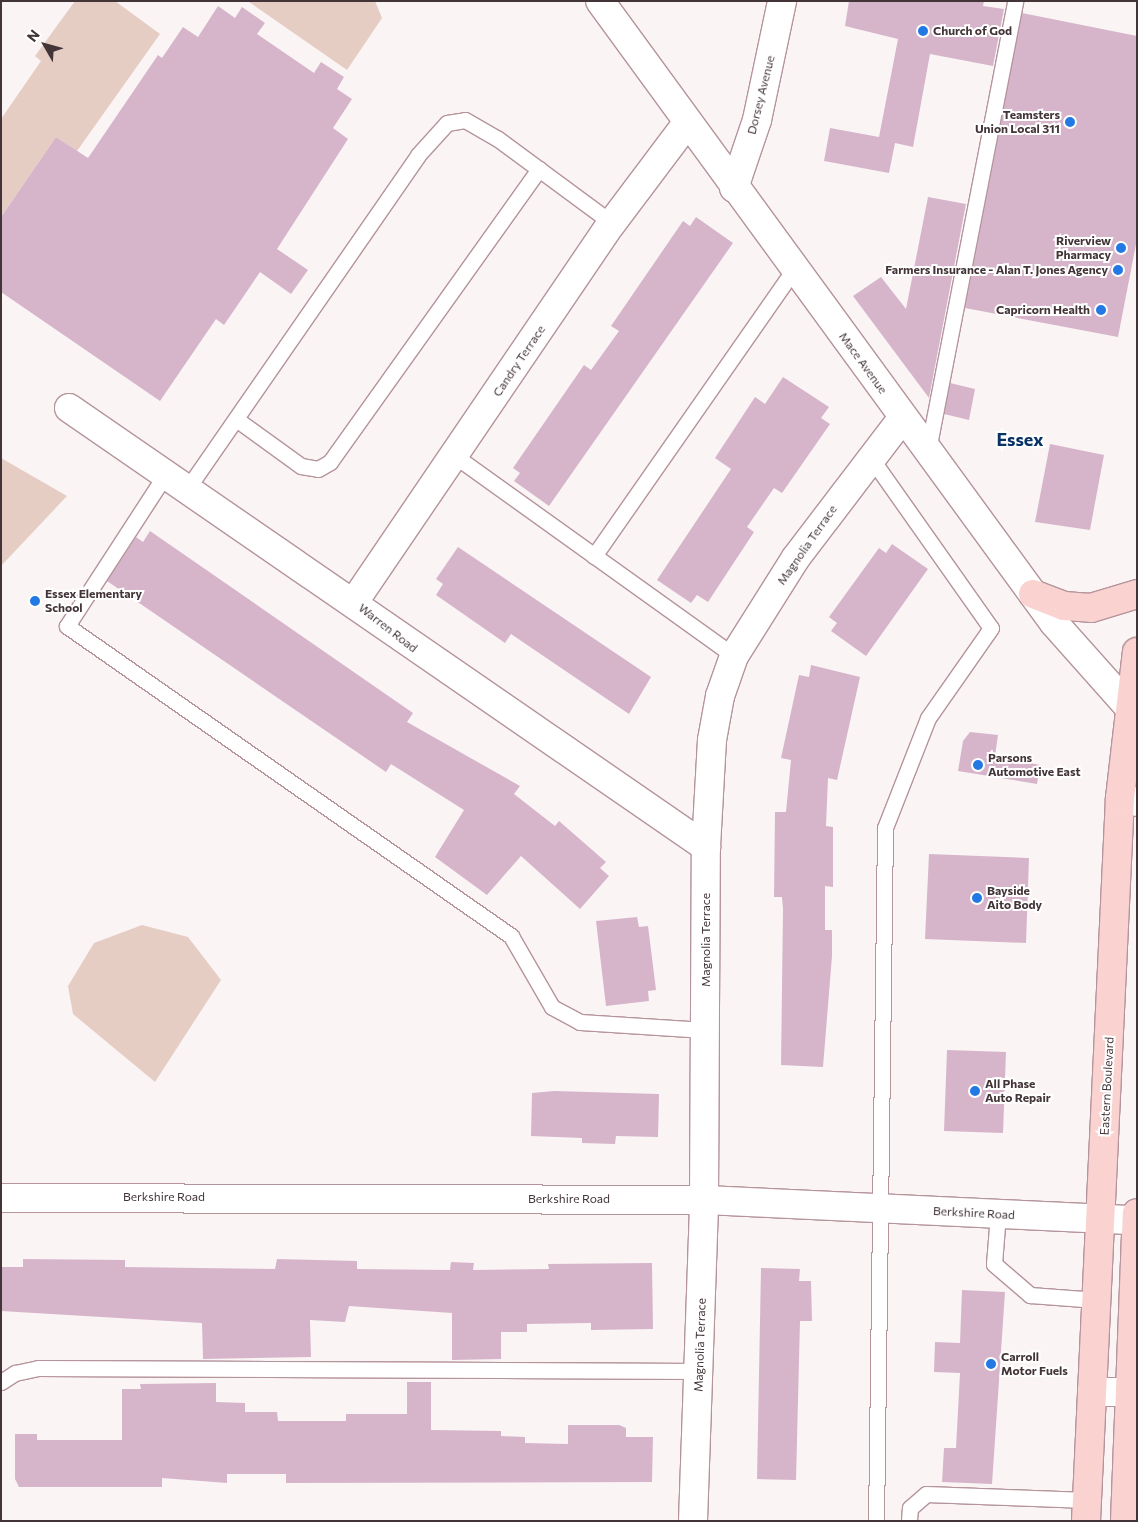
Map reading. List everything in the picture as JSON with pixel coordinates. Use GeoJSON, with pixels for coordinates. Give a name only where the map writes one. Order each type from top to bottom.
{"type":"FeatureCollection","features":[{"type":"Feature","properties":{"kind":"main road"},"geometry":{"type":"LineString","coordinates":[[1033,594],[1064,606],[1091,608],[1137,594]]}},
{"type":"Feature","properties":{"kind":"main road","name":"Eastern Boulevard"},"geometry":{"type":"LineString","coordinates":[[1087,1510],[1100,1219],[1137,652]]}},
{"type":"Feature","properties":{"kind":"main road"},"geometry":{"type":"LineString","coordinates":[[1125,1521],[1133,1393],[1137,1213]]}},
{"type":"Feature","properties":{"kind":"street","name":"Mace Avenue"},"geometry":{"type":"LineString","coordinates":[[600,1],[734,188],[1033,594],[1132,712]]}},
{"type":"Feature","properties":{"kind":"street","name":"Dorsey Avenue"},"geometry":{"type":"LineString","coordinates":[[734,188],[757,120],[782,1]]}},
{"type":"Feature","properties":{"kind":"street","name":"Candry Terrace"},"geometry":{"type":"LineString","coordinates":[[354,602],[612,223],[687,123]]}},
{"type":"Feature","properties":{"kind":"street","name":"Warren Road"},"geometry":{"type":"LineString","coordinates":[[69,408],[354,602],[428,658],[706,847]]}},
{"type":"Feature","properties":{"kind":"street","name":"Magnolia Terrace"},"geometry":{"type":"LineString","coordinates":[[694,1521],[704,1200],[706,847],[712,740],[720,696],[734,656],[796,559],[903,417]]}},
{"type":"Feature","properties":{"kind":"street","name":"Berkshire Road"},"geometry":{"type":"LineString","coordinates":[[1,1198],[704,1200],[1136,1220]]}},
{"type":"Feature","properties":{"kind":"street"},"geometry":{"type":"LineString","coordinates":[[1092,1392],[1133,1393]]}},
{"type":"Feature","properties":{"kind":"lane"},"geometry":{"type":"LineString","coordinates":[[928,450],[1015,1]]}},
{"type":"Feature","properties":{"kind":"lane"},"geometry":{"type":"LineString","coordinates":[[612,223],[539,170],[465,120],[447,123],[418,156],[236,418],[176,482],[67,626],[511,936],[552,1007],[580,1022],[706,1030]]}},
{"type":"Feature","properties":{"kind":"lane"},"geometry":{"type":"LineString","coordinates":[[236,418],[301,466],[318,469],[330,462],[539,170]]}},
{"type":"Feature","properties":{"kind":"lane"},"geometry":{"type":"LineString","coordinates":[[594,556],[794,269]]}},
{"type":"Feature","properties":{"kind":"lane"},"geometry":{"type":"LineString","coordinates":[[455,456],[734,656]]}},
{"type":"Feature","properties":{"kind":"lane"},"geometry":{"type":"LineString","coordinates":[[871,458],[991,628],[928,718],[885,828],[876,1521]]}},
{"type":"Feature","properties":{"kind":"lane"},"geometry":{"type":"LineString","coordinates":[[998,1214],[994,1264],[1030,1295],[1097,1300]]}},
{"type":"Feature","properties":{"kind":"lane"},"geometry":{"type":"LineString","coordinates":[[1,1382],[15,1373],[38,1368],[699,1371]]}},
{"type":"Feature","properties":{"kind":"lane"},"geometry":{"type":"LineString","coordinates":[[909,1521],[910,1508],[926,1494],[1087,1510]]}},
{"type":"Feature","properties":{"kind":"shaded area"},"geometry":{"type":"Polygon","coordinates":[[[75,1],[115,1],[160,34],[77,151],[56,137],[1,217],[1,119],[41,61],[35,56],[75,1]]]}},
{"type":"Feature","properties":{"kind":"shaded area"},"geometry":{"type":"Polygon","coordinates":[[[375,1],[382,18],[347,70],[249,2],[375,1]]]}},
{"type":"Feature","properties":{"kind":"shaded area"},"geometry":{"type":"Polygon","coordinates":[[[1,458],[67,496],[1,566],[1,458]]]}},
{"type":"Feature","properties":{"kind":"shaded area"},"geometry":{"type":"Polygon","coordinates":[[[142,925],[188,937],[221,980],[155,1082],[73,1014],[68,986],[94,943],[142,925]]]}},
{"type":"Feature","properties":{"kind":"building"},"geometry":{"type":"Polygon","coordinates":[[[849,1],[984,1],[983,6],[1004,9],[993,66],[930,54],[913,147],[895,143],[889,173],[824,161],[830,128],[879,137],[898,39],[845,26],[849,1]]]}},
{"type":"Feature","properties":{"kind":"building"},"geometry":{"type":"Polygon","coordinates":[[[218,6],[235,18],[242,7],[265,23],[257,34],[314,73],[321,62],[344,77],[337,89],[352,99],[333,128],[348,139],[277,249],[308,270],[291,294],[260,272],[224,325],[216,319],[160,401],[1,292],[1,217],[56,137],[88,158],[158,55],[162,58],[183,27],[198,37],[218,6]]]}},
{"type":"Feature","properties":{"kind":"building"},"geometry":{"type":"Polygon","coordinates":[[[1022,13],[1137,36],[1137,239],[1118,337],[965,308],[1022,13]]]}},
{"type":"Feature","properties":{"kind":"building"},"geometry":{"type":"Polygon","coordinates":[[[928,197],[966,204],[929,398],[853,296],[881,277],[906,309],[928,197]]]}},
{"type":"Feature","properties":{"kind":"building"},"geometry":{"type":"Polygon","coordinates":[[[696,217],[733,243],[549,506],[514,481],[520,473],[513,468],[584,365],[591,370],[619,331],[611,326],[683,221],[690,226],[696,217]]]}},
{"type":"Feature","properties":{"kind":"building"},"geometry":{"type":"Polygon","coordinates":[[[783,377],[829,407],[821,418],[830,424],[782,493],[774,488],[747,527],[754,532],[708,602],[697,595],[691,603],[657,580],[731,469],[715,458],[755,397],[765,404],[783,377]]]}},
{"type":"Feature","properties":{"kind":"building"},"geometry":{"type":"Polygon","coordinates":[[[950,383],[975,389],[969,420],[944,414],[950,383]]]}},
{"type":"Feature","properties":{"kind":"building"},"geometry":{"type":"Polygon","coordinates":[[[1050,444],[1104,455],[1090,530],[1035,522],[1050,444]]]}},
{"type":"Feature","properties":{"kind":"building"},"geometry":{"type":"Polygon","coordinates":[[[150,531],[413,713],[407,722],[520,786],[514,794],[555,826],[559,821],[606,862],[600,868],[609,876],[580,909],[521,856],[487,895],[435,857],[464,810],[391,764],[386,772],[107,581],[136,537],[143,542],[150,531]]]}},
{"type":"Feature","properties":{"kind":"building"},"geometry":{"type":"Polygon","coordinates":[[[892,544],[928,569],[866,656],[831,631],[837,623],[829,617],[879,548],[886,553],[892,544]]]}},
{"type":"Feature","properties":{"kind":"building"},"geometry":{"type":"Polygon","coordinates":[[[458,547],[651,677],[629,714],[511,634],[505,643],[436,595],[443,584],[436,579],[458,547]]]}},
{"type":"Feature","properties":{"kind":"building"},"geometry":{"type":"Polygon","coordinates":[[[811,665],[860,677],[837,780],[828,778],[826,826],[833,827],[833,887],[825,886],[825,930],[832,930],[832,956],[823,1067],[781,1065],[783,909],[782,897],[774,897],[775,812],[786,812],[791,760],[781,758],[799,675],[809,677],[811,665]]]}},
{"type":"Feature","properties":{"kind":"building","name":"Parsons Automotive East"},"geometry":{"type":"Polygon","coordinates":[[[970,732],[998,735],[995,756],[1040,765],[1037,784],[958,771],[963,741],[970,732]]]}},
{"type":"Feature","properties":{"kind":"building","name":"Bayside Aito Body"},"geometry":{"type":"Polygon","coordinates":[[[929,854],[1029,858],[1026,943],[925,939],[929,854]]]}},
{"type":"Feature","properties":{"kind":"building"},"geometry":{"type":"Polygon","coordinates":[[[637,917],[639,927],[648,926],[656,990],[648,991],[649,1001],[606,1006],[596,921],[637,917]]]}},
{"type":"Feature","properties":{"kind":"building","name":"All Phase Auto Repair"},"geometry":{"type":"Polygon","coordinates":[[[947,1050],[1006,1052],[1003,1133],[944,1131],[947,1050]]]}},
{"type":"Feature","properties":{"kind":"building"},"geometry":{"type":"Polygon","coordinates":[[[554,1091],[659,1094],[658,1137],[616,1136],[615,1144],[582,1143],[582,1138],[531,1136],[532,1093],[554,1091]]]}},
{"type":"Feature","properties":{"kind":"building"},"geometry":{"type":"Polygon","coordinates":[[[23,1259],[125,1260],[125,1267],[275,1269],[277,1259],[357,1261],[357,1269],[450,1270],[451,1262],[474,1263],[473,1270],[549,1269],[548,1264],[652,1263],[653,1329],[591,1330],[591,1323],[527,1324],[527,1332],[501,1332],[501,1359],[452,1360],[452,1313],[349,1306],[345,1322],[310,1320],[311,1357],[203,1359],[202,1323],[1,1311],[1,1267],[23,1267],[23,1259]]]}},
{"type":"Feature","properties":{"kind":"building"},"geometry":{"type":"Polygon","coordinates":[[[761,1268],[800,1269],[799,1281],[811,1281],[812,1321],[800,1321],[796,1480],[757,1479],[761,1268]]]}},
{"type":"Feature","properties":{"kind":"building"},"geometry":{"type":"Polygon","coordinates":[[[962,1290],[1005,1292],[992,1484],[942,1482],[944,1448],[956,1448],[960,1373],[934,1372],[935,1342],[960,1343],[962,1290]]]}},
{"type":"Feature","properties":{"kind":"building"},"geometry":{"type":"Polygon","coordinates":[[[407,1382],[431,1382],[431,1430],[501,1431],[501,1436],[525,1437],[525,1443],[568,1444],[568,1425],[619,1425],[626,1428],[626,1437],[653,1437],[652,1482],[286,1483],[286,1474],[227,1474],[227,1483],[162,1478],[162,1487],[19,1487],[15,1479],[15,1434],[37,1434],[37,1440],[122,1440],[122,1389],[141,1389],[140,1384],[216,1383],[216,1402],[245,1403],[245,1412],[277,1412],[278,1421],[346,1421],[346,1414],[407,1414],[407,1382]]]}},
{"type":"Feature","properties":{"kind":"place","name":"Church of God"},"geometry":{"type":"Point","coordinates":[923,31]}},
{"type":"Feature","properties":{"kind":"place","name":"Teamsters Union Local 311"},"geometry":{"type":"Point","coordinates":[1070,122]}},
{"type":"Feature","properties":{"kind":"place","name":"Riverview Pharmacy"},"geometry":{"type":"Point","coordinates":[1121,248]}},
{"type":"Feature","properties":{"kind":"place","name":"Farmers Insurance - Alan T. Jones Agency"},"geometry":{"type":"Point","coordinates":[1118,270]}},
{"type":"Feature","properties":{"kind":"place","name":"Capricorn Health"},"geometry":{"type":"Point","coordinates":[1101,310]}},
{"type":"Feature","properties":{"kind":"place","name":"Essex Elementary School"},"geometry":{"type":"Point","coordinates":[35,601]}},
{"type":"Feature","properties":{"kind":"place","name":"Parsons Automotive East"},"geometry":{"type":"Point","coordinates":[978,765]}},
{"type":"Feature","properties":{"kind":"place","name":"Bayside Aito Body"},"geometry":{"type":"Point","coordinates":[977,898]}},
{"type":"Feature","properties":{"kind":"place","name":"All Phase Auto Repair"},"geometry":{"type":"Point","coordinates":[975,1091]}},
{"type":"Feature","properties":{"kind":"place","name":"Carroll Motor Fuels"},"geometry":{"type":"Point","coordinates":[991,1364]}},
{"type":"Feature","properties":{"kind":"district","name":"Essex"},"geometry":{"type":"Point","coordinates":[1020,439]}}]}
